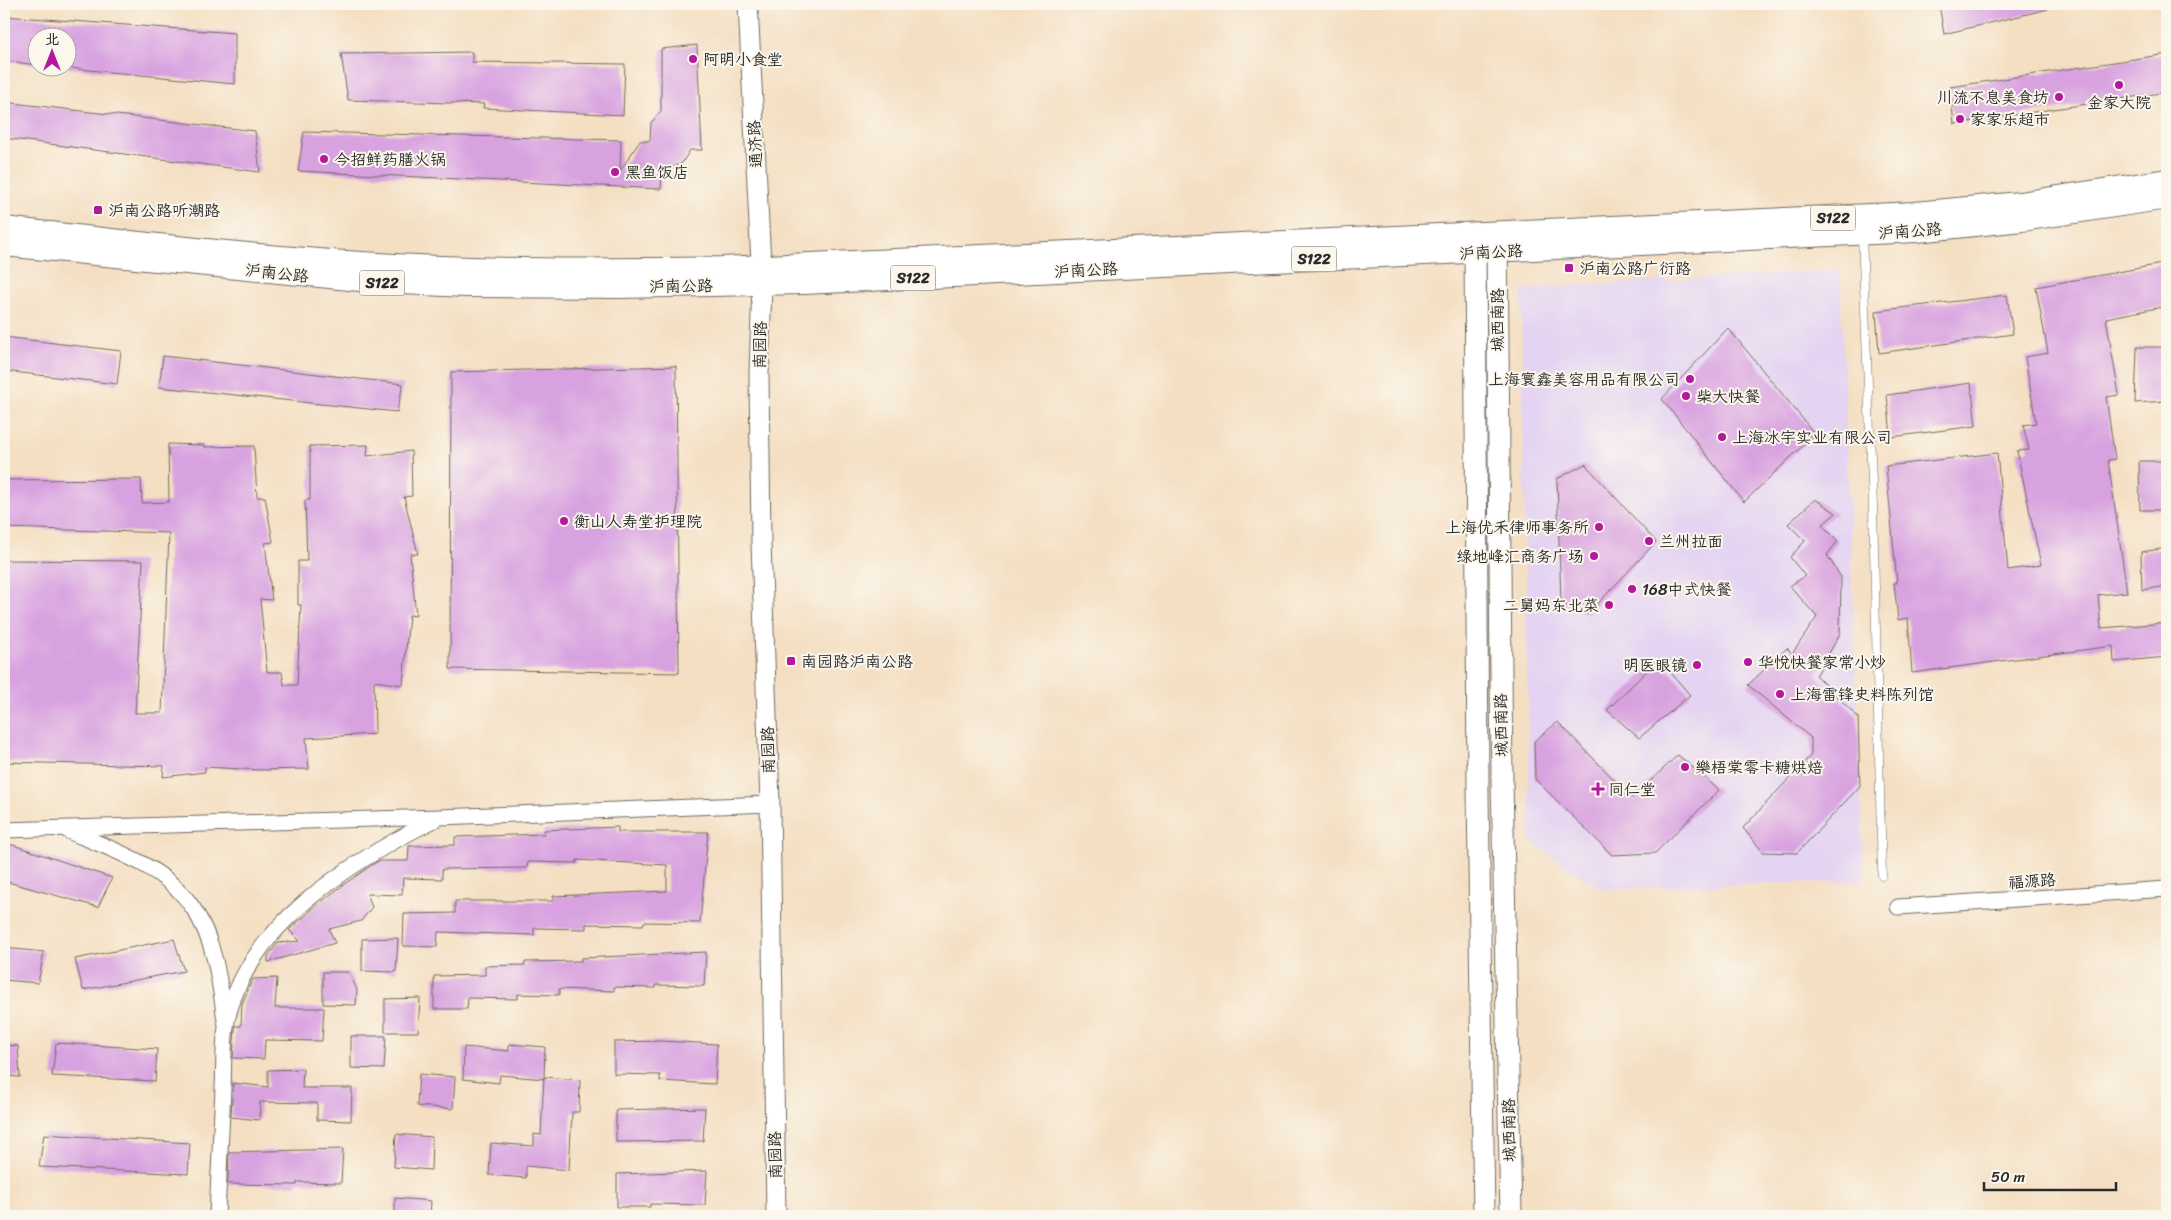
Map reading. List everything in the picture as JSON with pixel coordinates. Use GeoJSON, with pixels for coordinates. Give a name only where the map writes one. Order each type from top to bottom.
{"type":"FeatureCollection","features":[{"type":"Feature","properties":{"kind":"main road","name":"沪南公路"},"geometry":{"type":"LineString","coordinates":[[1486,243],[1915,213],[2020,203],[2167,180]]}},
{"type":"Feature","properties":{"kind":"main road","name":"沪南公路"},"geometry":{"type":"LineString","coordinates":[[4,245],[380,282],[466,286],[620,287],[761,275],[1486,243],[1862,234],[2022,220],[2167,198]]}},
{"type":"Feature","properties":{"kind":"main road","name":"沪南公路"},"geometry":{"type":"LineString","coordinates":[[4,228],[317,260],[418,266],[761,275]]}},
{"type":"Feature","properties":{"kind":"main road","name":"城西南路"},"geometry":{"type":"LineString","coordinates":[[1484,1216],[1478,792],[1486,243]]}},
{"type":"Feature","properties":{"kind":"main road","name":"城西南路"},"geometry":{"type":"LineString","coordinates":[[1486,243],[1502,781],[1511,1216]]}},
{"type":"Feature","properties":{"kind":"street","name":"通济路"},"geometry":{"type":"LineString","coordinates":[[748,4],[761,275]]}},
{"type":"Feature","properties":{"kind":"street","name":"南园路"},"geometry":{"type":"LineString","coordinates":[[761,275],[759,374],[761,543],[770,804],[776,1216]]}},
{"type":"Feature","properties":{"kind":"street"},"geometry":{"type":"LineString","coordinates":[[4,830],[440,817],[770,804]]}},
{"type":"Feature","properties":{"kind":"street"},"geometry":{"type":"LineString","coordinates":[[226,1027],[238,985],[250,964],[289,918],[318,892],[352,866],[391,842],[440,817]]}},
{"type":"Feature","properties":{"kind":"street"},"geometry":{"type":"LineString","coordinates":[[62,829],[135,860],[165,879],[185,897],[198,915],[210,944],[220,983],[226,1027],[217,1216]]}},
{"type":"Feature","properties":{"kind":"street","name":"福源路"},"geometry":{"type":"LineString","coordinates":[[1898,907],[2167,889]]}},
{"type":"Feature","properties":{"kind":"lane"},"geometry":{"type":"LineString","coordinates":[[1862,234],[1873,507],[1882,876]]}},
{"type":"Feature","properties":{"kind":"shaded area","name":"绿地峰汇商务广场"},"geometry":{"type":"Polygon","coordinates":[[[1840,270],[1864,881],[1600,889],[1530,841],[1521,289],[1840,270]]]}},
{"type":"Feature","properties":{"kind":"building"},"geometry":{"type":"Polygon","coordinates":[[[1939,4],[2047,4],[2048,9],[1944,34],[1939,4]]]}},
{"type":"Feature","properties":{"kind":"building"},"geometry":{"type":"Polygon","coordinates":[[[4,16],[235,33],[235,84],[78,69],[78,28],[28,28],[28,64],[4,61],[4,16]]]}},
{"type":"Feature","properties":{"kind":"building"},"geometry":{"type":"Polygon","coordinates":[[[697,45],[702,150],[690,150],[682,163],[662,173],[661,189],[298,171],[304,132],[621,140],[620,171],[640,141],[650,141],[651,123],[661,111],[661,49],[697,45]]]}},
{"type":"Feature","properties":{"kind":"building"},"geometry":{"type":"Polygon","coordinates":[[[472,52],[472,62],[625,64],[623,115],[483,108],[484,104],[348,100],[341,54],[472,52]]]}},
{"type":"Feature","properties":{"kind":"building"},"geometry":{"type":"Polygon","coordinates":[[[2167,54],[2167,92],[1954,124],[1950,87],[2167,54]]]}},
{"type":"Feature","properties":{"kind":"building"},"geometry":{"type":"Polygon","coordinates":[[[4,102],[255,131],[260,172],[4,138],[4,102]]]}},
{"type":"Feature","properties":{"kind":"building"},"geometry":{"type":"Polygon","coordinates":[[[2167,263],[2167,306],[2106,318],[2119,395],[2106,397],[2115,459],[2108,460],[2127,592],[2098,595],[2101,628],[2166,623],[2167,657],[2114,662],[2113,646],[1912,673],[1908,618],[1898,620],[1894,583],[1897,583],[1886,466],[1997,453],[2008,570],[2041,565],[2017,451],[2029,450],[2023,425],[2036,423],[2025,357],[2048,353],[2036,287],[2167,263]]]}},
{"type":"Feature","properties":{"kind":"building"},"geometry":{"type":"Polygon","coordinates":[[[2007,295],[2013,334],[1879,353],[1876,311],[2007,295]]]}},
{"type":"Feature","properties":{"kind":"building"},"geometry":{"type":"Polygon","coordinates":[[[1728,328],[1815,434],[1744,502],[1662,399],[1728,328]]]}},
{"type":"Feature","properties":{"kind":"building"},"geometry":{"type":"Polygon","coordinates":[[[4,337],[121,351],[117,384],[4,371],[4,337]]]}},
{"type":"Feature","properties":{"kind":"building"},"geometry":{"type":"Polygon","coordinates":[[[2137,347],[2167,347],[2167,401],[2135,403],[2137,347]]]}},
{"type":"Feature","properties":{"kind":"building"},"geometry":{"type":"Polygon","coordinates":[[[163,356],[403,384],[397,412],[159,387],[163,356]]]}},
{"type":"Feature","properties":{"kind":"building","name":"衡山人寿堂护理院"},"geometry":{"type":"Polygon","coordinates":[[[676,366],[679,673],[450,669],[451,372],[676,366]]]}},
{"type":"Feature","properties":{"kind":"building"},"geometry":{"type":"Polygon","coordinates":[[[1971,383],[1976,426],[1891,437],[1887,395],[1971,383]]]}},
{"type":"Feature","properties":{"kind":"building"},"geometry":{"type":"Polygon","coordinates":[[[168,444],[204,445],[204,447],[254,446],[257,497],[265,497],[273,542],[265,543],[272,600],[260,599],[267,672],[282,672],[284,685],[297,685],[301,605],[298,605],[298,561],[307,561],[305,500],[310,500],[310,446],[368,445],[367,456],[411,451],[412,496],[404,497],[418,554],[410,554],[416,616],[409,615],[403,685],[374,681],[375,734],[306,738],[309,769],[259,770],[205,767],[205,772],[163,777],[164,766],[4,762],[4,560],[143,561],[135,713],[162,713],[169,533],[4,528],[4,480],[141,479],[142,503],[169,502],[168,444]]]}},
{"type":"Feature","properties":{"kind":"building"},"geometry":{"type":"Polygon","coordinates":[[[2139,461],[2167,461],[2167,510],[2140,510],[2139,461]]]}},
{"type":"Feature","properties":{"kind":"building"},"geometry":{"type":"Polygon","coordinates":[[[1585,464],[1656,542],[1588,614],[1561,603],[1557,479],[1585,464]]]}},
{"type":"Feature","properties":{"kind":"building"},"geometry":{"type":"Polygon","coordinates":[[[1815,499],[1836,513],[1822,525],[1838,541],[1827,555],[1841,577],[1840,634],[1816,676],[1858,717],[1860,786],[1797,853],[1763,852],[1743,828],[1811,755],[1811,738],[1748,685],[1787,648],[1792,654],[1817,617],[1790,586],[1805,576],[1790,557],[1805,541],[1788,524],[1815,499]]]}},
{"type":"Feature","properties":{"kind":"building"},"geometry":{"type":"Polygon","coordinates":[[[2167,548],[2167,586],[2142,590],[2141,552],[2167,548]]]}},
{"type":"Feature","properties":{"kind":"building"},"geometry":{"type":"Polygon","coordinates":[[[1659,659],[1690,695],[1639,738],[1607,710],[1659,659]]]}},
{"type":"Feature","properties":{"kind":"building"},"geometry":{"type":"Polygon","coordinates":[[[1558,722],[1632,798],[1678,755],[1719,790],[1655,853],[1612,855],[1535,779],[1534,741],[1558,722]]]}},
{"type":"Feature","properties":{"kind":"building"},"geometry":{"type":"Polygon","coordinates":[[[618,827],[618,832],[708,832],[700,923],[586,924],[586,929],[534,928],[534,935],[438,932],[437,947],[403,946],[404,914],[455,913],[455,901],[553,901],[553,896],[667,891],[667,865],[577,860],[577,863],[528,862],[527,868],[442,869],[442,879],[403,878],[402,895],[367,894],[372,907],[361,921],[329,929],[335,943],[268,962],[268,956],[278,943],[300,941],[289,930],[316,906],[378,861],[408,861],[409,846],[455,845],[455,837],[544,834],[544,830],[618,827]]]}},
{"type":"Feature","properties":{"kind":"building"},"geometry":{"type":"Polygon","coordinates":[[[4,845],[13,845],[112,878],[98,907],[4,881],[4,845]]]}},
{"type":"Feature","properties":{"kind":"building"},"geometry":{"type":"Polygon","coordinates":[[[398,938],[396,972],[362,971],[362,939],[398,938]]]}},
{"type":"Feature","properties":{"kind":"building"},"geometry":{"type":"Polygon","coordinates":[[[174,939],[184,971],[83,990],[75,959],[174,939]]]}},
{"type":"Feature","properties":{"kind":"building"},"geometry":{"type":"Polygon","coordinates":[[[4,948],[44,952],[38,983],[4,980],[4,948]]]}},
{"type":"Feature","properties":{"kind":"building"},"geometry":{"type":"Polygon","coordinates":[[[706,952],[704,986],[656,985],[656,988],[614,987],[614,991],[559,989],[559,995],[518,994],[518,999],[468,998],[467,1009],[434,1009],[434,976],[485,975],[485,966],[525,965],[525,962],[581,961],[581,958],[706,952]]]}},
{"type":"Feature","properties":{"kind":"building"},"geometry":{"type":"Polygon","coordinates":[[[323,972],[349,972],[357,990],[356,1005],[323,1004],[323,972]]]}},
{"type":"Feature","properties":{"kind":"building"},"geometry":{"type":"Polygon","coordinates":[[[277,978],[275,1008],[324,1008],[322,1041],[265,1040],[264,1059],[233,1058],[235,1029],[236,1026],[241,1026],[242,1004],[253,979],[277,978]]]}},
{"type":"Feature","properties":{"kind":"building"},"geometry":{"type":"Polygon","coordinates":[[[420,998],[418,1032],[385,1032],[385,999],[420,998]]]}},
{"type":"Feature","properties":{"kind":"building"},"geometry":{"type":"Polygon","coordinates":[[[351,1036],[386,1036],[384,1069],[351,1068],[351,1036]]]}},
{"type":"Feature","properties":{"kind":"building"},"geometry":{"type":"Polygon","coordinates":[[[661,1041],[717,1044],[715,1084],[660,1081],[660,1075],[614,1074],[614,1042],[661,1041]]]}},
{"type":"Feature","properties":{"kind":"building"},"geometry":{"type":"Polygon","coordinates":[[[56,1043],[157,1049],[155,1081],[52,1076],[56,1043]]]}},
{"type":"Feature","properties":{"kind":"building"},"geometry":{"type":"Polygon","coordinates":[[[509,1044],[545,1047],[544,1079],[500,1075],[499,1083],[463,1079],[464,1047],[509,1051],[509,1044]]]}},
{"type":"Feature","properties":{"kind":"building"},"geometry":{"type":"Polygon","coordinates":[[[4,1045],[18,1046],[20,1077],[4,1076],[4,1045]]]}},
{"type":"Feature","properties":{"kind":"building"},"geometry":{"type":"Polygon","coordinates":[[[303,1069],[302,1088],[352,1088],[351,1121],[317,1120],[317,1103],[260,1102],[259,1120],[231,1117],[233,1083],[268,1087],[268,1070],[303,1069]]]}},
{"type":"Feature","properties":{"kind":"building"},"geometry":{"type":"Polygon","coordinates":[[[419,1074],[455,1077],[453,1109],[417,1106],[419,1074]]]}},
{"type":"Feature","properties":{"kind":"building"},"geometry":{"type":"Polygon","coordinates":[[[544,1077],[580,1080],[579,1112],[572,1112],[569,1170],[526,1166],[526,1178],[489,1175],[491,1143],[534,1146],[534,1134],[541,1135],[544,1077]]]}},
{"type":"Feature","properties":{"kind":"building"},"geometry":{"type":"Polygon","coordinates":[[[705,1108],[703,1141],[616,1142],[616,1110],[705,1108]]]}},
{"type":"Feature","properties":{"kind":"building"},"geometry":{"type":"Polygon","coordinates":[[[44,1134],[190,1143],[188,1174],[39,1167],[44,1134]]]}},
{"type":"Feature","properties":{"kind":"building"},"geometry":{"type":"Polygon","coordinates":[[[396,1134],[432,1137],[431,1170],[394,1167],[396,1134]]]}},
{"type":"Feature","properties":{"kind":"building"},"geometry":{"type":"Polygon","coordinates":[[[343,1149],[341,1183],[297,1182],[297,1185],[228,1184],[229,1152],[343,1149]]]}},
{"type":"Feature","properties":{"kind":"building"},"geometry":{"type":"Polygon","coordinates":[[[707,1171],[705,1205],[650,1204],[650,1207],[617,1207],[617,1174],[707,1171]]]}},
{"type":"Feature","properties":{"kind":"building"},"geometry":{"type":"Polygon","coordinates":[[[395,1198],[431,1201],[430,1216],[395,1216],[395,1198]]]}},
{"type":"Feature","properties":{"kind":"place","name":"阿明小食堂"},"geometry":{"type":"Point","coordinates":[693,59]}},
{"type":"Feature","properties":{"kind":"place","name":"金家大院"},"geometry":{"type":"Point","coordinates":[2119,85]}},
{"type":"Feature","properties":{"kind":"place","name":"川流不息美食坊"},"geometry":{"type":"Point","coordinates":[2059,97]}},
{"type":"Feature","properties":{"kind":"place","name":"家家乐超市"},"geometry":{"type":"Point","coordinates":[1960,119]}},
{"type":"Feature","properties":{"kind":"place","name":"今招鲜药膳火锅"},"geometry":{"type":"Point","coordinates":[324,159]}},
{"type":"Feature","properties":{"kind":"place","name":"黑鱼饭店"},"geometry":{"type":"Point","coordinates":[615,172]}},
{"type":"Feature","properties":{"kind":"place","name":"沪南公路听潮路"},"geometry":{"type":"Point","coordinates":[98,210]}},
{"type":"Feature","properties":{"kind":"place","name":"沪南公路广衍路"},"geometry":{"type":"Point","coordinates":[1569,268]}},
{"type":"Feature","properties":{"kind":"place","name":"上海寰鑫美容用品有限公司"},"geometry":{"type":"Point","coordinates":[1690,379]}},
{"type":"Feature","properties":{"kind":"place","name":"柴大快餐"},"geometry":{"type":"Point","coordinates":[1686,396]}},
{"type":"Feature","properties":{"kind":"place","name":"上海冰宇实业有限公司"},"geometry":{"type":"Point","coordinates":[1722,437]}},
{"type":"Feature","properties":{"kind":"place","name":"衡山人寿堂护理院"},"geometry":{"type":"Point","coordinates":[564,521]}},
{"type":"Feature","properties":{"kind":"place","name":"上海优禾律师事务所"},"geometry":{"type":"Point","coordinates":[1599,527]}},
{"type":"Feature","properties":{"kind":"place","name":"兰州拉面"},"geometry":{"type":"Point","coordinates":[1649,541]}},
{"type":"Feature","properties":{"kind":"place","name":"绿地峰汇商务广场"},"geometry":{"type":"Point","coordinates":[1594,556]}},
{"type":"Feature","properties":{"kind":"place","name":"168中式快餐"},"geometry":{"type":"Point","coordinates":[1632,589]}},
{"type":"Feature","properties":{"kind":"place","name":"二舅妈东北菜"},"geometry":{"type":"Point","coordinates":[1609,605]}},
{"type":"Feature","properties":{"kind":"place","name":"南园路沪南公路"},"geometry":{"type":"Point","coordinates":[791,661]}},
{"type":"Feature","properties":{"kind":"place","name":"华悦快餐家常小炒"},"geometry":{"type":"Point","coordinates":[1748,662]}},
{"type":"Feature","properties":{"kind":"place","name":"明医眼镜"},"geometry":{"type":"Point","coordinates":[1697,665]}},
{"type":"Feature","properties":{"kind":"place","name":"上海雷锋史料陈列馆"},"geometry":{"type":"Point","coordinates":[1780,694]}},
{"type":"Feature","properties":{"kind":"place","name":"樂梧棠零卡糖烘焙"},"geometry":{"type":"Point","coordinates":[1685,767]}},
{"type":"Feature","properties":{"kind":"place","name":"同仁堂"},"geometry":{"type":"Point","coordinates":[1598,789]}}]}
